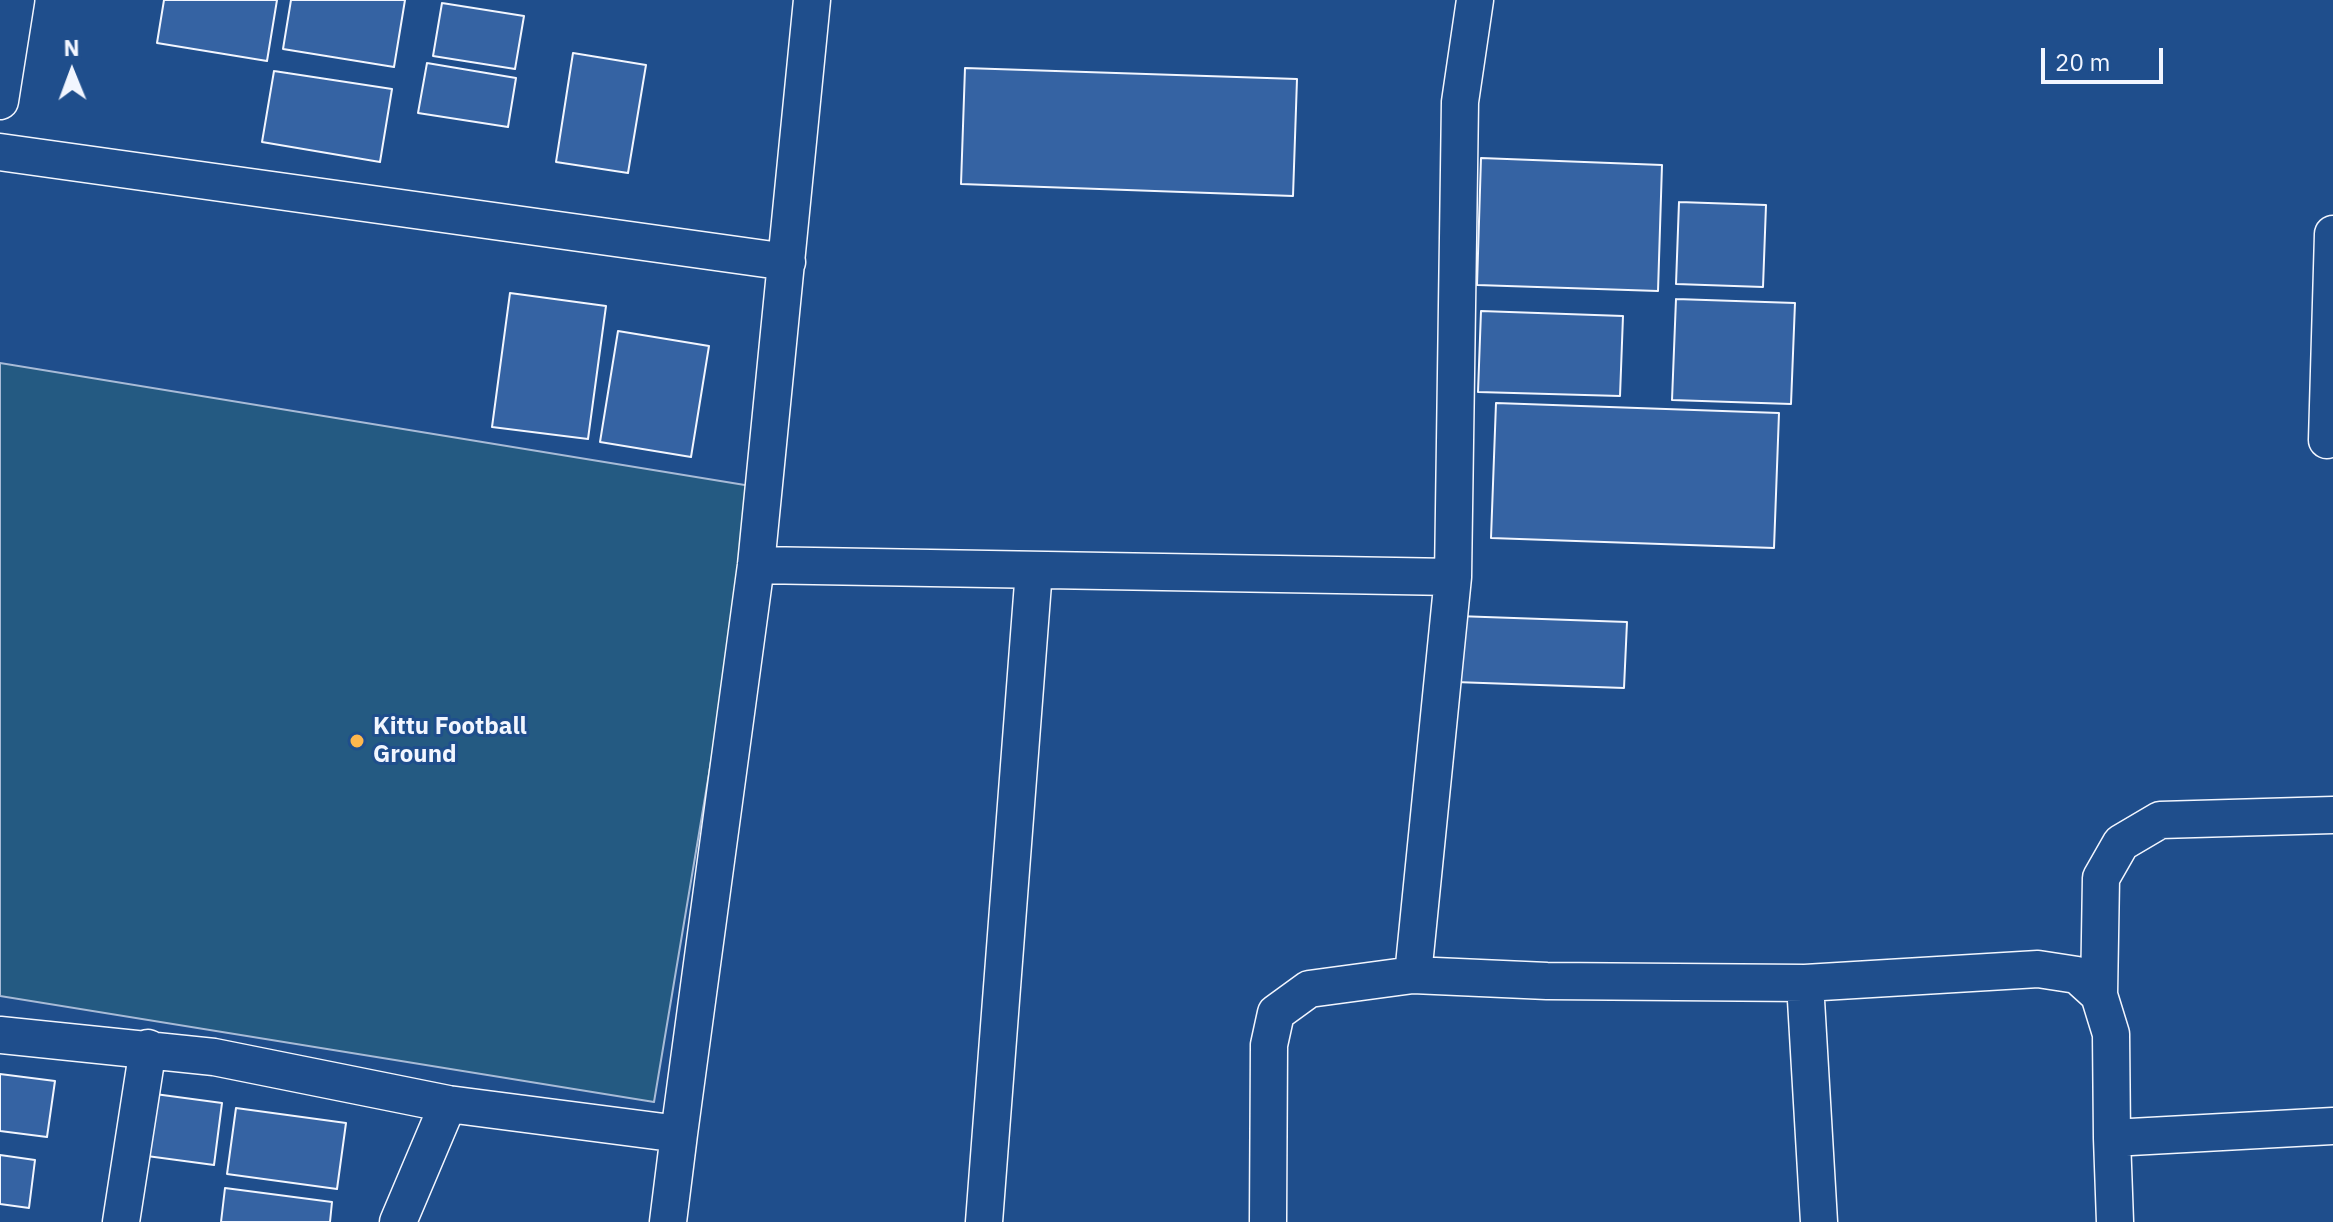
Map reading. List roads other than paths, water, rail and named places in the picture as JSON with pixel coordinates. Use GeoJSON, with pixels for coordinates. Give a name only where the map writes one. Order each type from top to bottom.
{"type":"FeatureCollection","features":[{"type":"Feature","properties":{"kind":"street"},"geometry":{"type":"LineString","coordinates":[[0,101],[16,0]]}},
{"type":"Feature","properties":{"kind":"street"},"geometry":{"type":"LineString","coordinates":[[668,1222],[756,565],[812,0]]}},
{"type":"Feature","properties":{"kind":"street"},"geometry":{"type":"LineString","coordinates":[[1413,975],[1453,577],[1460,102],[1475,0]]}},
{"type":"Feature","properties":{"kind":"street"},"geometry":{"type":"LineString","coordinates":[[0,152],[787,262]]}},
{"type":"Feature","properties":{"kind":"street"},"geometry":{"type":"LineString","coordinates":[[2327,440],[2333,234]]}},
{"type":"Feature","properties":{"kind":"street"},"geometry":{"type":"LineString","coordinates":[[756,565],[1453,577]]}},
{"type":"Feature","properties":{"kind":"street"},"geometry":{"type":"LineString","coordinates":[[984,1222],[1034,570]]}},
{"type":"Feature","properties":{"kind":"street"},"geometry":{"type":"LineString","coordinates":[[2115,1222],[2111,1034],[2099,995],[2101,878],[2121,843],[2160,820],[2333,815]]}},
{"type":"Feature","properties":{"kind":"street"},"geometry":{"type":"LineString","coordinates":[[1268,1222],[1269,1045],[1276,1013],[1309,989],[1413,975],[1547,981],[1805,983],[2038,969],[2077,975],[2099,995]]}},
{"type":"Feature","properties":{"kind":"street"},"geometry":{"type":"LineString","coordinates":[[1805,983],[1819,1222]]}},
{"type":"Feature","properties":{"kind":"street"},"geometry":{"type":"LineString","coordinates":[[0,1035],[214,1057],[448,1104],[679,1134]]}},
{"type":"Feature","properties":{"kind":"street"},"geometry":{"type":"LineString","coordinates":[[121,1222],[148,1048]]}},
{"type":"Feature","properties":{"kind":"street"},"geometry":{"type":"LineString","coordinates":[[398,1222],[448,1104]]}},
{"type":"Feature","properties":{"kind":"street"},"geometry":{"type":"LineString","coordinates":[[2112,1138],[2333,1126]]}},
{"type":"Feature","properties":{"kind":"place","name":"Kittu Football Ground"},"geometry":{"type":"Point","coordinates":[357,741]}}]}
